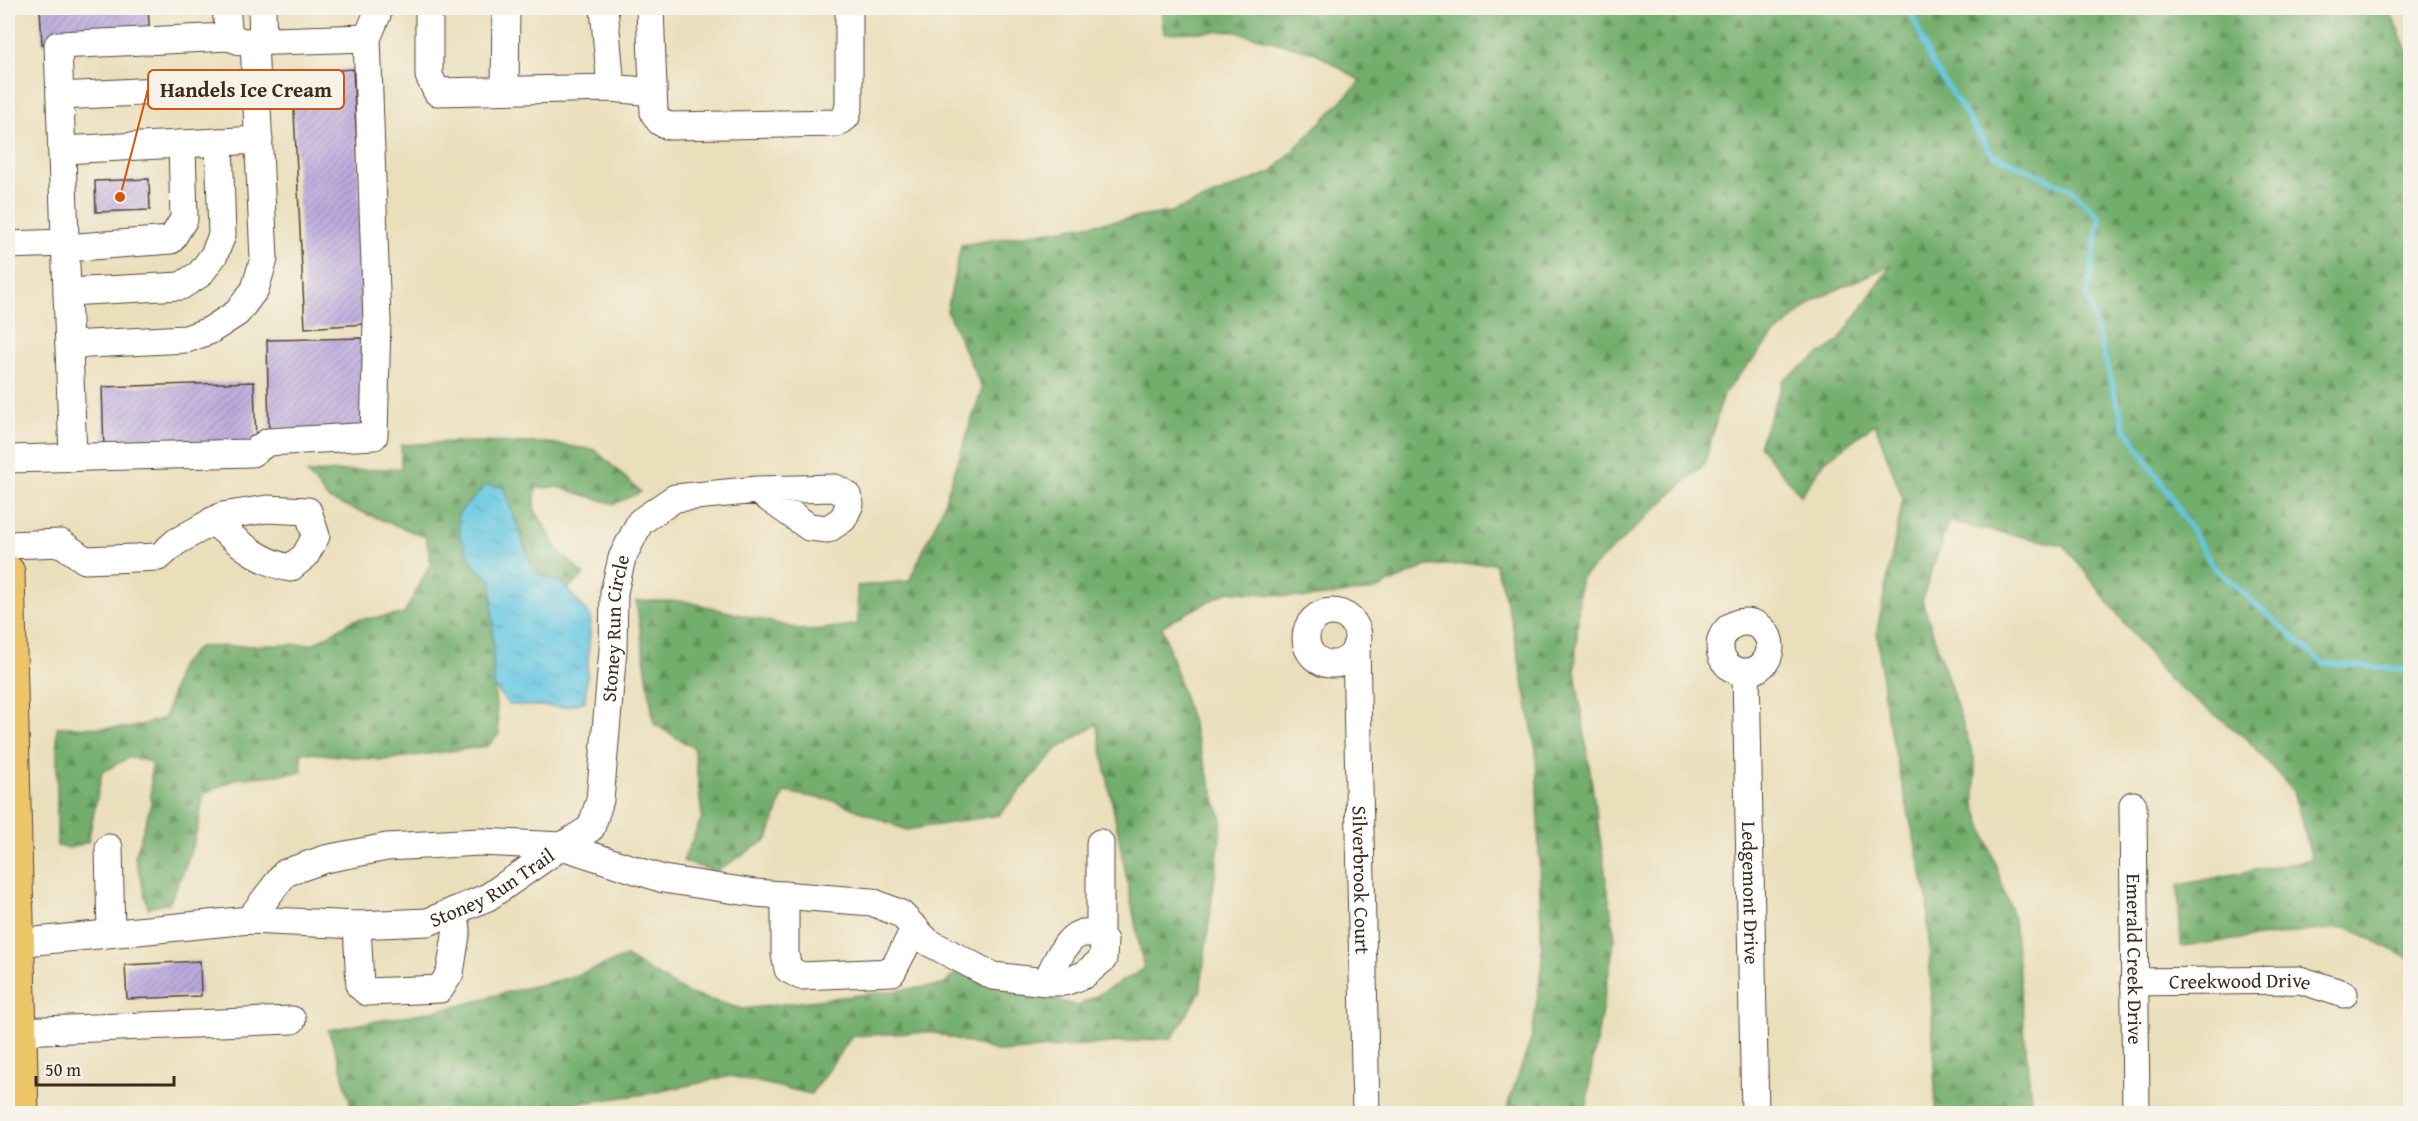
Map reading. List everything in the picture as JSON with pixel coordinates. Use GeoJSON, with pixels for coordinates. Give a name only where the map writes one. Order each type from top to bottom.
{"type":"FeatureCollection","features":[{"type":"Feature","properties":{"kind":"main road"},"geometry":{"type":"LineString","coordinates":[[8,573],[10,838],[22,1113]]}},
{"type":"Feature","properties":{"kind":"street"},"geometry":{"type":"LineString","coordinates":[[69,345],[186,339],[209,331],[237,313],[255,289],[264,259],[256,86],[249,40],[226,8]]}},
{"type":"Feature","properties":{"kind":"street"},"geometry":{"type":"LineString","coordinates":[[249,40],[262,8]]}},
{"type":"Feature","properties":{"kind":"street"},"geometry":{"type":"LineString","coordinates":[[8,459],[252,453],[268,442],[374,436],[377,321],[367,38],[377,15],[377,8]]}},
{"type":"Feature","properties":{"kind":"street"},"geometry":{"type":"LineString","coordinates":[[429,8],[429,76],[437,92],[611,88],[653,92]]}},
{"type":"Feature","properties":{"kind":"street"},"geometry":{"type":"LineString","coordinates":[[505,90],[506,8]]}},
{"type":"Feature","properties":{"kind":"street"},"geometry":{"type":"LineString","coordinates":[[604,8],[611,88]]}},
{"type":"Feature","properties":{"kind":"street"},"geometry":{"type":"LineString","coordinates":[[650,8],[654,113],[660,122],[669,126],[838,123],[846,117],[849,105],[849,8]]}},
{"type":"Feature","properties":{"kind":"street"},"geometry":{"type":"LineString","coordinates":[[73,458],[58,45],[367,38]]}},
{"type":"Feature","properties":{"kind":"street"},"geometry":{"type":"LineString","coordinates":[[60,96],[256,86]]}},
{"type":"Feature","properties":{"kind":"street"},"geometry":{"type":"LineString","coordinates":[[62,150],[259,140]]}},
{"type":"Feature","properties":{"kind":"street"},"geometry":{"type":"LineString","coordinates":[[67,292],[182,286],[200,274],[214,255],[222,235],[219,142]]}},
{"type":"Feature","properties":{"kind":"street"},"geometry":{"type":"LineString","coordinates":[[8,245],[171,240],[184,219],[182,144]]}},
{"type":"Feature","properties":{"kind":"street","name":"Stoney Run Circle"},"geometry":{"type":"LineString","coordinates":[[562,846],[591,828],[600,800],[613,650],[614,592],[622,558],[640,522],[675,498],[757,490]]}},
{"type":"Feature","properties":{"kind":"street"},"geometry":{"type":"LineString","coordinates":[[8,545],[61,543],[85,561],[159,557],[176,542],[212,522]]}},
{"type":"Feature","properties":{"kind":"street","name":"Silverbrook Court"},"geometry":{"type":"LineString","coordinates":[[1356,646],[1366,1113]]}},
{"type":"Feature","properties":{"kind":"street","name":"Ledgemont Drive"},"geometry":{"type":"LineString","coordinates":[[1746,673],[1755,1113]]}},
{"type":"Feature","properties":{"kind":"street","name":"Emerald Creek Drive"},"geometry":{"type":"LineString","coordinates":[[2133,805],[2136,1113]]}},
{"type":"Feature","properties":{"kind":"street"},"geometry":{"type":"LineString","coordinates":[[249,920],[285,873],[325,859],[387,847],[468,842],[562,846]]}},
{"type":"Feature","properties":{"kind":"street","name":"Stoney Run Trail"},"geometry":{"type":"LineString","coordinates":[[16,943],[249,920],[357,925],[428,922],[488,897],[562,846],[663,879],[755,893],[872,902],[901,914],[928,942],[993,976],[1064,982],[1084,975],[1102,959],[1104,941],[1100,937],[1100,843]]}},
{"type":"Feature","properties":{"kind":"street"},"geometry":{"type":"LineString","coordinates":[[109,848],[111,933]]}},
{"type":"Feature","properties":{"kind":"street"},"geometry":{"type":"LineString","coordinates":[[785,895],[785,954],[788,969],[801,976],[892,972],[915,928]]}},
{"type":"Feature","properties":{"kind":"street"},"geometry":{"type":"LineString","coordinates":[[357,925],[360,986],[367,992],[440,989],[450,973],[457,929],[454,911]]}},
{"type":"Feature","properties":{"kind":"street","name":"Creekwood Drive"},"geometry":{"type":"LineString","coordinates":[[2134,982],[2300,980],[2344,994]]}},
{"type":"Feature","properties":{"kind":"street"},"geometry":{"type":"LineString","coordinates":[[19,1031],[292,1020]]}},
{"type":"Feature","properties":{"kind":"green space"},"geometry":{"type":"Polygon","coordinates":[[[1161,8],[2389,8],[2410,58],[2410,959],[2347,927],[2181,946],[2178,885],[2312,859],[2293,791],[2248,740],[2168,679],[2064,545],[1948,522],[1922,600],[1975,761],[1975,805],[2014,919],[2032,1113],[1936,1113],[1927,896],[1885,707],[1877,631],[1903,499],[1875,424],[1825,461],[1801,495],[1759,446],[1784,379],[1838,342],[1891,265],[1816,299],[1773,336],[1723,394],[1705,463],[1580,579],[1575,671],[1615,938],[1591,1071],[1586,1113],[1507,1113],[1508,1104],[1532,1037],[1542,964],[1536,749],[1511,618],[1495,563],[1427,566],[1375,590],[1306,598],[1229,591],[1162,626],[1222,821],[1200,993],[1172,1038],[1000,1052],[932,1032],[852,1036],[811,1094],[731,1076],[653,1093],[587,1102],[469,1113],[353,1114],[339,1060],[328,1030],[459,1006],[568,978],[626,957],[687,993],[742,1009],[943,985],[956,973],[1078,1006],[1144,969],[1097,724],[1057,749],[999,815],[906,830],[835,801],[784,792],[768,839],[715,872],[683,861],[702,817],[694,748],[654,724],[636,601],[684,601],[808,631],[858,624],[857,586],[909,581],[941,512],[982,389],[947,311],[961,245],[1171,212],[1272,172],[1361,81],[1314,52],[1232,31],[1164,33],[1161,8]]]}},
{"type":"Feature","properties":{"kind":"green space"},"geometry":{"type":"Polygon","coordinates":[[[450,442],[549,443],[595,450],[641,492],[614,504],[557,487],[536,488],[534,508],[559,551],[584,575],[567,589],[562,583],[534,572],[503,487],[470,502],[458,514],[461,535],[467,552],[483,573],[492,580],[494,687],[499,734],[488,746],[383,760],[301,752],[302,772],[236,779],[203,794],[195,836],[169,903],[148,908],[135,857],[151,804],[151,762],[130,757],[102,772],[88,842],[71,848],[57,846],[57,727],[129,728],[165,718],[179,667],[198,647],[313,644],[354,620],[404,614],[431,563],[426,537],[328,499],[307,473],[401,468],[401,445],[450,442]]]}},
{"type":"Feature","properties":{"kind":"water"},"geometry":{"type":"Polygon","coordinates":[[[486,485],[503,487],[534,572],[562,583],[591,617],[585,701],[564,707],[510,705],[494,687],[492,580],[475,567],[460,536],[458,514],[486,485]]]}},
{"type":"Feature","properties":{"kind":"building"},"geometry":{"type":"Polygon","coordinates":[[[40,8],[148,8],[150,39],[42,44],[40,8]]]}},
{"type":"Feature","properties":{"kind":"building"},"geometry":{"type":"Polygon","coordinates":[[[353,69],[366,324],[305,328],[292,73],[353,69]]]}},
{"type":"Feature","properties":{"kind":"building"},"geometry":{"type":"Polygon","coordinates":[[[149,179],[150,210],[96,212],[95,181],[149,179]]]}},
{"type":"Feature","properties":{"kind":"building"},"geometry":{"type":"Polygon","coordinates":[[[366,338],[368,433],[269,435],[267,340],[366,338]]]}},
{"type":"Feature","properties":{"kind":"building"},"geometry":{"type":"Polygon","coordinates":[[[254,382],[256,444],[104,450],[102,387],[254,382]]]}},
{"type":"Feature","properties":{"kind":"building"},"geometry":{"type":"Polygon","coordinates":[[[200,961],[201,996],[127,999],[125,965],[200,961]]]}},
{"type":"Feature","properties":{"kind":"waterway"},"geometry":{"type":"LineString","coordinates":[[1910,8],[1931,62],[1992,154],[2071,189],[2100,217],[2087,296],[2124,426],[2170,495],[2213,566],[2322,663],[2410,670]]}},
{"type":"Feature","properties":{"kind":"place","name":"Handels Ice Cream"},"geometry":{"type":"Point","coordinates":[120,197]}}]}
